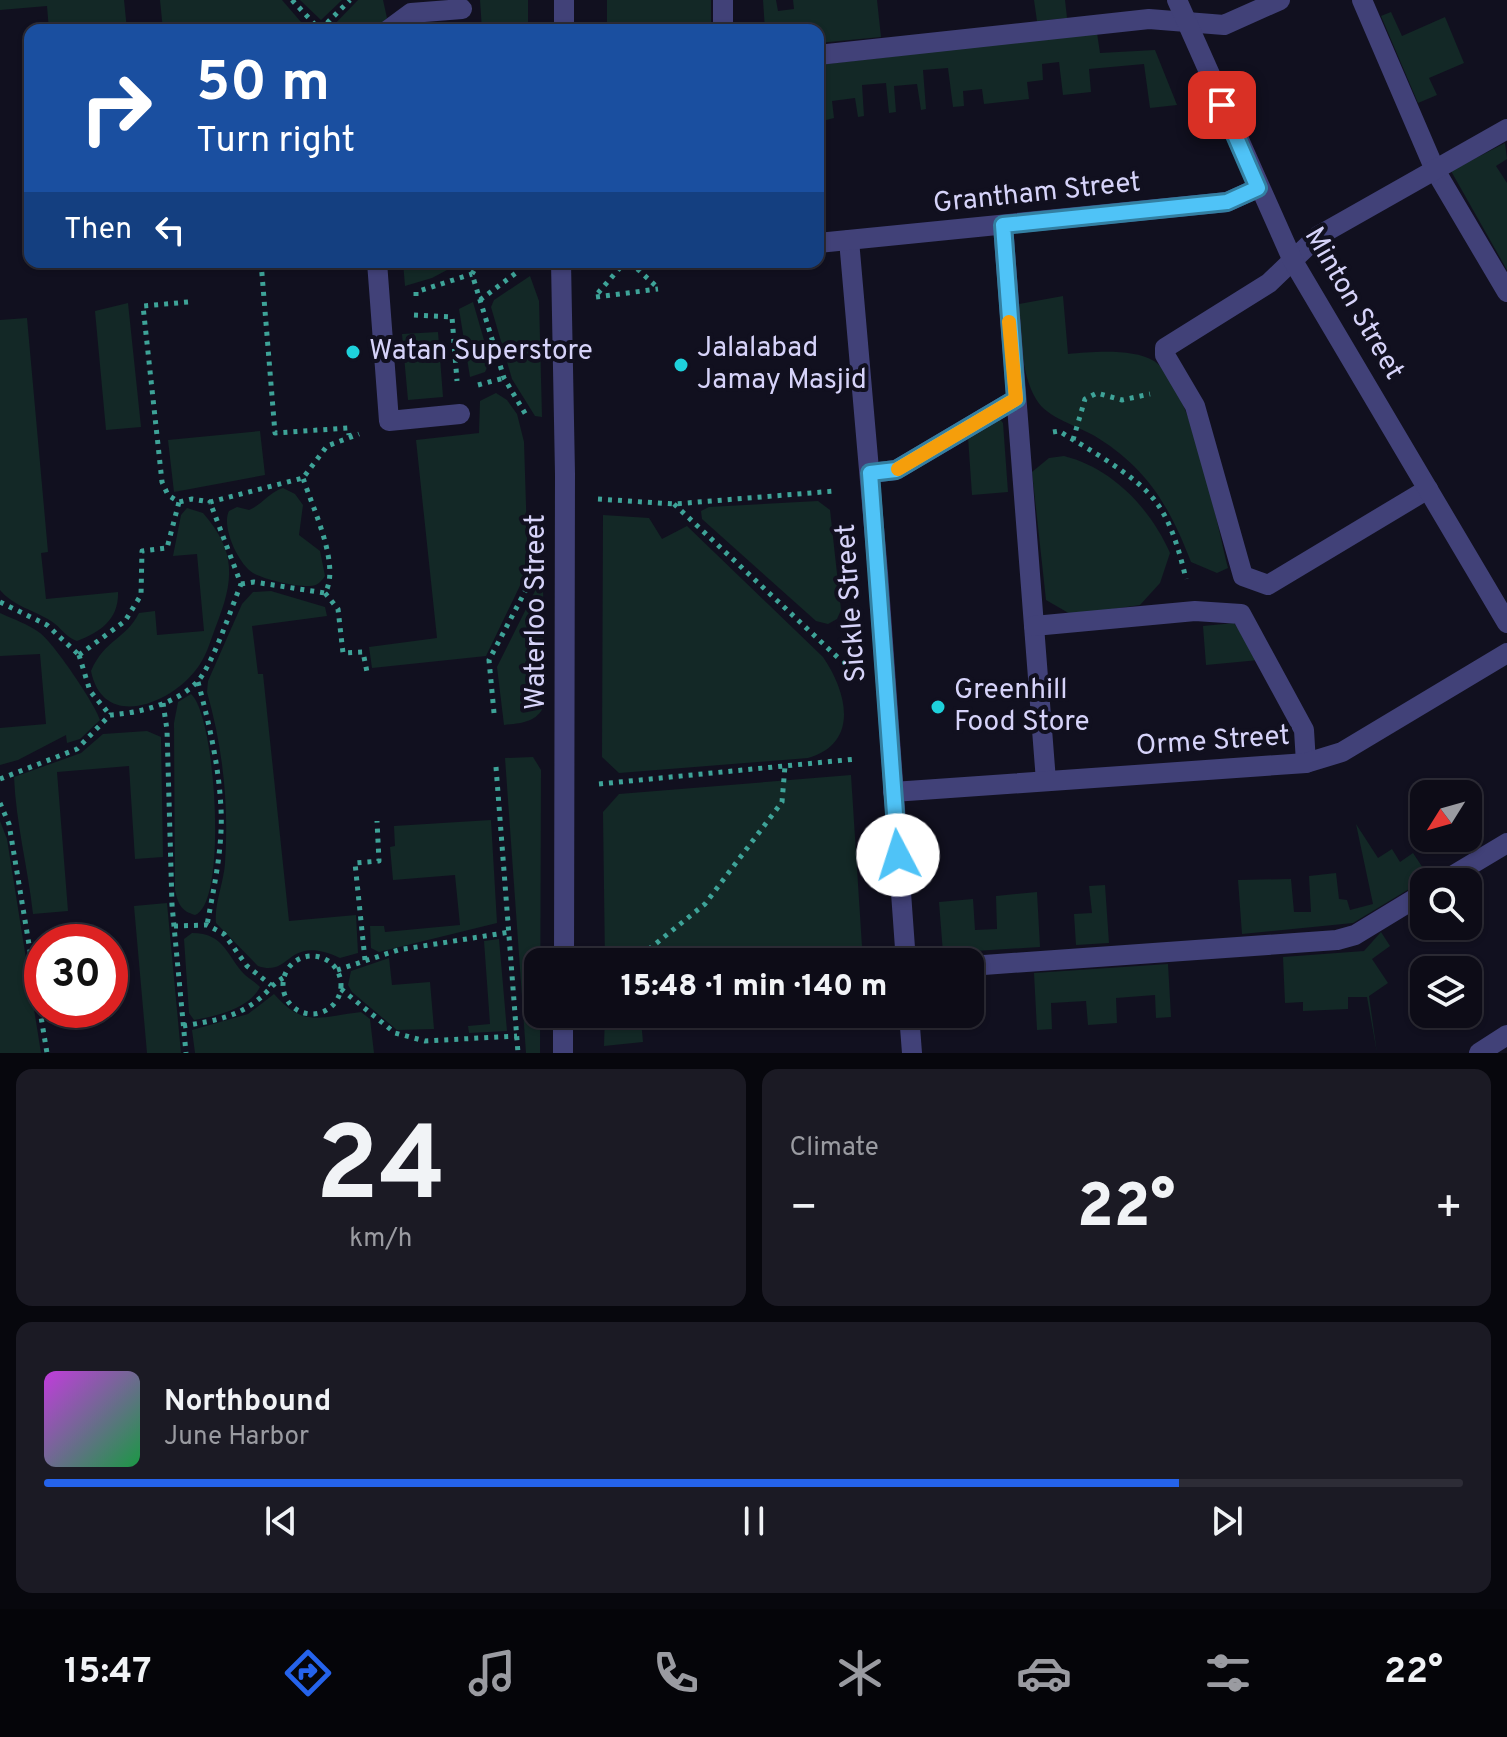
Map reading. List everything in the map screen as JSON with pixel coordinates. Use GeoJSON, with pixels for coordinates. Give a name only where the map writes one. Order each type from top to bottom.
{"type":"FeatureCollection","features":[{"type":"Feature","properties":{"kind":"street"},"geometry":{"type":"LineString","coordinates":[[564,0],[564,24]]}},
{"type":"Feature","properties":{"kind":"street"},"geometry":{"type":"LineString","coordinates":[[723,0],[723,24]]}},
{"type":"Feature","properties":{"kind":"street","name":"Minton Street"},"geometry":{"type":"LineString","coordinates":[[1177,0],[1293,261],[1507,623]]}},
{"type":"Feature","properties":{"kind":"street"},"geometry":{"type":"LineString","coordinates":[[824,54],[1149,19],[1224,25],[1280,0]]}},
{"type":"Feature","properties":{"kind":"street"},"geometry":{"type":"LineString","coordinates":[[1362,0],[1435,170],[1507,292]]}},
{"type":"Feature","properties":{"kind":"street"},"geometry":{"type":"LineString","coordinates":[[396,24],[411,13],[462,9]]}},
{"type":"Feature","properties":{"kind":"street"},"geometry":{"type":"LineString","coordinates":[[1428,489],[1268,585],[1243,576],[1195,406],[1165,355],[1165,348],[1269,283],[1318,236],[1507,129]]}},
{"type":"Feature","properties":{"kind":"street","name":"Grantham Street"},"geometry":{"type":"LineString","coordinates":[[824,242],[1227,202],[1258,188]]}},
{"type":"Feature","properties":{"kind":"street"},"geometry":{"type":"LineString","coordinates":[[1003,225],[1046,781]]}},
{"type":"Feature","properties":{"kind":"street","name":"Sickle Street"},"geometry":{"type":"LineString","coordinates":[[849,240],[870,473],[905,948]]}},
{"type":"Feature","properties":{"kind":"street"},"geometry":{"type":"LineString","coordinates":[[378,268],[389,421],[460,414]]}},
{"type":"Feature","properties":{"kind":"street","name":"Waterloo Street"},"geometry":{"type":"LineString","coordinates":[[561,268],[565,474],[564,948]]}},
{"type":"Feature","properties":{"kind":"street"},"geometry":{"type":"LineString","coordinates":[[870,473],[896,470],[1016,399]]}},
{"type":"Feature","properties":{"kind":"street"},"geometry":{"type":"LineString","coordinates":[[1034,626],[1195,611],[1241,614],[1304,730],[1306,763]]}},
{"type":"Feature","properties":{"kind":"street","name":"Orme Street"},"geometry":{"type":"LineString","coordinates":[[893,792],[1306,763],[1342,752],[1507,653]]}},
{"type":"Feature","properties":{"kind":"street"},"geometry":{"type":"LineString","coordinates":[[1465,868],[1507,843]]}},
{"type":"Feature","properties":{"kind":"street"},"geometry":{"type":"LineString","coordinates":[[984,965],[1337,940],[1355,935],[1410,902]]}},
{"type":"Feature","properties":{"kind":"street"},"geometry":{"type":"LineString","coordinates":[[563,1028],[563,1053]]}},
{"type":"Feature","properties":{"kind":"street"},"geometry":{"type":"LineString","coordinates":[[910,1028],[912,1053]]}},
{"type":"Feature","properties":{"kind":"street"},"geometry":{"type":"LineString","coordinates":[[1479,1053],[1507,1035]]}},
{"type":"Feature","properties":{"kind":"path"},"geometry":{"type":"LineString","coordinates":[[292,0],[314,24]]}},
{"type":"Feature","properties":{"kind":"path"},"geometry":{"type":"LineString","coordinates":[[326,24],[350,0]]}},
{"type":"Feature","properties":{"kind":"path"},"geometry":{"type":"LineString","coordinates":[[261,268],[275,433],[348,428],[349,435]]}},
{"type":"Feature","properties":{"kind":"path"},"geometry":{"type":"LineString","coordinates":[[417,314],[416,292],[472,274],[476,268]]}},
{"type":"Feature","properties":{"kind":"path"},"geometry":{"type":"LineString","coordinates":[[621,268],[594,297],[658,289],[634,268]]}},
{"type":"Feature","properties":{"kind":"path"},"geometry":{"type":"LineString","coordinates":[[480,300],[520,270]]}},
{"type":"Feature","properties":{"kind":"path"},"geometry":{"type":"LineString","coordinates":[[472,274],[504,378],[532,427]]}},
{"type":"Feature","properties":{"kind":"path"},"geometry":{"type":"LineString","coordinates":[[188,302],[143,306],[162,482],[168,495],[179,502],[192,499],[210,502],[303,478],[327,446],[349,435],[372,433],[389,421]]}},
{"type":"Feature","properties":{"kind":"path"},"geometry":{"type":"LineString","coordinates":[[383,318],[417,314],[452,317],[460,414]]}},
{"type":"Feature","properties":{"kind":"path"},"geometry":{"type":"LineString","coordinates":[[1073,440],[1085,399],[1097,393],[1122,400],[1140,399],[1153,393],[1175,369]]}},
{"type":"Feature","properties":{"kind":"path"},"geometry":{"type":"LineString","coordinates":[[468,387],[504,378]]}},
{"type":"Feature","properties":{"kind":"path"},"geometry":{"type":"LineString","coordinates":[[1020,433],[1059,431],[1101,456],[1156,502],[1180,552],[1195,611]]}},
{"type":"Feature","properties":{"kind":"path"},"geometry":{"type":"LineString","coordinates":[[303,478],[330,564],[332,580],[325,593]]}},
{"type":"Feature","properties":{"kind":"path"},"geometry":{"type":"LineString","coordinates":[[595,499],[674,504],[840,491]]}},
{"type":"Feature","properties":{"kind":"path"},"geometry":{"type":"LineString","coordinates":[[79,655],[125,621],[141,595],[142,551],[167,548],[179,502]]}},
{"type":"Feature","properties":{"kind":"path"},"geometry":{"type":"LineString","coordinates":[[0,779],[77,749],[110,715],[133,714],[163,703],[198,682],[241,584],[210,502]]}},
{"type":"Feature","properties":{"kind":"path"},"geometry":{"type":"LineString","coordinates":[[674,504],[854,673]]}},
{"type":"Feature","properties":{"kind":"path"},"geometry":{"type":"LineString","coordinates":[[494,713],[489,660],[536,570]]}},
{"type":"Feature","properties":{"kind":"path"},"geometry":{"type":"LineString","coordinates":[[241,584],[254,582],[325,593],[338,609],[343,653],[363,652],[367,672]]}},
{"type":"Feature","properties":{"kind":"path"},"geometry":{"type":"LineString","coordinates":[[0,602],[47,625],[79,655],[90,691],[110,715]]}},
{"type":"Feature","properties":{"kind":"path"},"geometry":{"type":"LineString","coordinates":[[198,682],[212,740],[221,811],[217,868],[207,925]]}},
{"type":"Feature","properties":{"kind":"path"},"geometry":{"type":"LineString","coordinates":[[163,703],[167,730],[174,926],[186,1053]]}},
{"type":"Feature","properties":{"kind":"path"},"geometry":{"type":"LineString","coordinates":[[594,784],[861,759]]}},
{"type":"Feature","properties":{"kind":"path"},"geometry":{"type":"LineString","coordinates":[[650,948],[705,904],[782,802],[785,766]]}},
{"type":"Feature","properties":{"kind":"path"},"geometry":{"type":"LineString","coordinates":[[496,767],[518,1053]]}},
{"type":"Feature","properties":{"kind":"path"},"geometry":{"type":"LineString","coordinates":[[0,803],[9,824],[47,1053]]}},
{"type":"Feature","properties":{"kind":"path"},"geometry":{"type":"LineString","coordinates":[[365,960],[355,863],[379,861],[377,821]]}},
{"type":"Feature","properties":{"kind":"path"},"geometry":{"type":"LineString","coordinates":[[174,926],[207,925],[224,934],[247,966],[271,985]]}},
{"type":"Feature","properties":{"kind":"path"},"geometry":{"type":"LineString","coordinates":[[337,970],[365,960],[485,934],[510,932]]}},
{"type":"Feature","properties":{"kind":"path"},"geometry":{"type":"LineString","coordinates":[[183,1026],[227,1019],[260,998],[271,985],[283,978],[293,963],[308,956],[325,958],[337,970],[341,989],[339,998],[326,1011],[307,1014],[290,1005],[285,997],[283,978]]}},
{"type":"Feature","properties":{"kind":"path"},"geometry":{"type":"LineString","coordinates":[[341,989],[395,1033],[425,1041],[517,1036]]}},
{"type":"Feature","properties":{"kind":"green space"},"geometry":{"type":"Polygon","coordinates":[[[0,0],[124,0],[126,24],[48,24],[47,6],[0,10],[0,0]]]}},
{"type":"Feature","properties":{"kind":"green space"},"geometry":{"type":"Polygon","coordinates":[[[160,0],[282,0],[303,24],[162,24],[160,0]]]}},
{"type":"Feature","properties":{"kind":"green space"},"geometry":{"type":"Polygon","coordinates":[[[300,0],[342,0],[321,20],[300,0]]]}},
{"type":"Feature","properties":{"kind":"green space"},"geometry":{"type":"Polygon","coordinates":[[[358,0],[383,0],[387,18],[382,24],[335,24],[358,0]]]}},
{"type":"Feature","properties":{"kind":"green space"},"geometry":{"type":"Polygon","coordinates":[[[480,0],[528,0],[528,24],[482,24],[480,0]]]}},
{"type":"Feature","properties":{"kind":"green space"},"geometry":{"type":"Polygon","coordinates":[[[607,0],[711,0],[711,24],[607,24],[607,0]]]}},
{"type":"Feature","properties":{"kind":"green space"},"geometry":{"type":"Polygon","coordinates":[[[763,0],[776,0],[778,11],[794,9],[793,0],[877,0],[881,37],[824,42],[824,24],[765,24],[763,0]]]}},
{"type":"Feature","properties":{"kind":"green space"},"geometry":{"type":"Polygon","coordinates":[[[1034,0],[1065,0],[1067,18],[1037,21],[1034,0]]]}},
{"type":"Feature","properties":{"kind":"green space"},"geometry":{"type":"Polygon","coordinates":[[[1391,12],[1402,36],[1445,17],[1464,63],[1429,78],[1437,95],[1418,103],[1381,16],[1391,12]]]}},
{"type":"Feature","properties":{"kind":"green space"},"geometry":{"type":"Polygon","coordinates":[[[1097,33],[1100,53],[1155,50],[1177,105],[1150,108],[1144,64],[1089,69],[1091,92],[1063,95],[1059,62],[1042,64],[1043,80],[1027,82],[1029,99],[984,104],[982,89],[963,91],[964,106],[953,107],[948,68],[923,70],[926,109],[921,110],[917,84],[894,86],[896,112],[889,113],[886,83],[862,85],[864,116],[858,117],[855,98],[832,101],[834,118],[826,120],[824,64],[1097,33]]]}},
{"type":"Feature","properties":{"kind":"green space"},"geometry":{"type":"Polygon","coordinates":[[[1505,143],[1507,159],[1496,166],[1507,183],[1507,270],[1451,171],[1505,143]]]}},
{"type":"Feature","properties":{"kind":"green space"},"geometry":{"type":"Polygon","coordinates":[[[404,268],[451,268],[432,278],[405,286],[404,268]]]}},
{"type":"Feature","properties":{"kind":"green space"},"geometry":{"type":"Polygon","coordinates":[[[530,276],[539,301],[542,417],[535,416],[512,379],[491,307],[494,300],[530,276]]]}},
{"type":"Feature","properties":{"kind":"green space"},"geometry":{"type":"Polygon","coordinates":[[[1063,296],[1068,354],[1135,354],[1154,361],[1168,375],[1180,397],[1201,457],[1228,568],[1217,573],[1191,562],[1166,507],[1131,463],[1091,434],[1048,412],[1036,399],[1024,365],[1019,304],[1063,296]]]}},
{"type":"Feature","properties":{"kind":"green space"},"geometry":{"type":"Polygon","coordinates":[[[473,302],[490,361],[485,372],[470,377],[459,309],[473,302]]]}},
{"type":"Feature","properties":{"kind":"green space"},"geometry":{"type":"Polygon","coordinates":[[[128,303],[141,427],[106,430],[95,311],[128,303]]]}},
{"type":"Feature","properties":{"kind":"green space"},"geometry":{"type":"Polygon","coordinates":[[[27,318],[48,552],[41,553],[46,599],[118,592],[115,610],[107,623],[77,641],[0,590],[0,320],[27,318]]]}},
{"type":"Feature","properties":{"kind":"green space"},"geometry":{"type":"Polygon","coordinates":[[[438,332],[443,397],[408,400],[402,334],[438,332]]]}},
{"type":"Feature","properties":{"kind":"green space"},"geometry":{"type":"Polygon","coordinates":[[[496,393],[507,400],[517,414],[524,442],[528,569],[486,656],[372,668],[369,647],[437,638],[416,440],[479,433],[480,401],[496,393]]]}},
{"type":"Feature","properties":{"kind":"green space"},"geometry":{"type":"Polygon","coordinates":[[[999,418],[1003,423],[1008,492],[972,495],[968,437],[999,418]]]}},
{"type":"Feature","properties":{"kind":"green space"},"geometry":{"type":"Polygon","coordinates":[[[260,431],[265,475],[174,492],[168,440],[260,431]]]}},
{"type":"Feature","properties":{"kind":"green space"},"geometry":{"type":"Polygon","coordinates":[[[1064,456],[1098,470],[1128,492],[1162,536],[1170,553],[1160,583],[1140,605],[1072,615],[1046,600],[1032,472],[1049,458],[1064,456]]]}},
{"type":"Feature","properties":{"kind":"green space"},"geometry":{"type":"Polygon","coordinates":[[[283,488],[295,494],[303,505],[299,535],[320,551],[325,576],[315,585],[289,584],[253,573],[242,562],[229,535],[229,511],[237,507],[249,510],[283,488]]]}},
{"type":"Feature","properties":{"kind":"green space"},"geometry":{"type":"Polygon","coordinates":[[[818,501],[830,510],[841,610],[837,619],[828,624],[816,621],[702,519],[701,511],[709,507],[818,501]]]}},
{"type":"Feature","properties":{"kind":"green space"},"geometry":{"type":"Polygon","coordinates":[[[187,508],[203,513],[214,527],[227,554],[229,581],[222,610],[202,661],[183,683],[153,701],[122,706],[109,701],[98,689],[91,671],[102,652],[128,629],[139,613],[155,611],[157,635],[204,631],[197,554],[173,556],[181,515],[187,508]]]}},
{"type":"Feature","properties":{"kind":"green space"},"geometry":{"type":"Polygon","coordinates":[[[603,515],[649,518],[662,539],[687,526],[823,657],[843,700],[842,729],[836,741],[825,751],[808,758],[619,773],[602,757],[603,515]]]}},
{"type":"Feature","properties":{"kind":"green space"},"geometry":{"type":"Polygon","coordinates":[[[543,575],[544,706],[532,719],[504,725],[497,667],[543,575]]]}},
{"type":"Feature","properties":{"kind":"green space"},"geometry":{"type":"Polygon","coordinates":[[[271,591],[325,607],[327,616],[252,626],[258,674],[263,674],[289,921],[356,915],[358,953],[340,958],[309,950],[269,968],[258,966],[216,923],[225,863],[226,819],[221,756],[207,692],[208,681],[242,604],[253,592],[271,591]]]}},
{"type":"Feature","properties":{"kind":"green space"},"geometry":{"type":"Polygon","coordinates":[[[0,613],[31,627],[46,638],[82,688],[100,720],[80,739],[67,743],[66,735],[18,760],[0,765],[0,728],[46,724],[40,654],[0,656],[0,613]]]}},
{"type":"Feature","properties":{"kind":"green space"},"geometry":{"type":"Polygon","coordinates":[[[1234,623],[1259,660],[1206,665],[1203,626],[1234,623]]]}},
{"type":"Feature","properties":{"kind":"green space"},"geometry":{"type":"Polygon","coordinates":[[[191,694],[200,709],[207,736],[215,808],[212,878],[205,903],[195,915],[181,906],[175,890],[174,723],[178,702],[191,694]]]}},
{"type":"Feature","properties":{"kind":"green space"},"geometry":{"type":"Polygon","coordinates":[[[147,731],[161,737],[163,857],[135,859],[129,766],[57,772],[68,911],[33,914],[14,777],[81,753],[103,734],[147,731]]]}},
{"type":"Feature","properties":{"kind":"green space"},"geometry":{"type":"Polygon","coordinates":[[[533,757],[541,770],[540,948],[524,948],[524,1025],[505,758],[533,757]]]}},
{"type":"Feature","properties":{"kind":"green space"},"geometry":{"type":"Polygon","coordinates":[[[851,775],[862,948],[605,948],[603,812],[619,794],[851,775]]]}},
{"type":"Feature","properties":{"kind":"green space"},"geometry":{"type":"Polygon","coordinates":[[[491,820],[497,923],[379,952],[371,948],[370,926],[384,926],[385,932],[460,925],[455,875],[393,880],[390,847],[395,846],[394,826],[491,820]]]}},
{"type":"Feature","properties":{"kind":"green space"},"geometry":{"type":"Polygon","coordinates":[[[0,821],[7,839],[24,946],[24,1028],[37,1028],[41,1053],[0,1053],[0,821]]]}},
{"type":"Feature","properties":{"kind":"green space"},"geometry":{"type":"Polygon","coordinates":[[[1356,824],[1378,858],[1392,849],[1400,862],[1413,853],[1423,868],[1410,868],[1410,888],[1353,923],[1242,934],[1238,880],[1291,879],[1294,912],[1311,912],[1309,876],[1336,873],[1339,899],[1347,900],[1350,910],[1373,904],[1356,824]]]}},
{"type":"Feature","properties":{"kind":"green space"},"geometry":{"type":"Polygon","coordinates":[[[1105,885],[1109,943],[1076,945],[1074,914],[1092,913],[1089,886],[1105,885]]]}},
{"type":"Feature","properties":{"kind":"green space"},"geometry":{"type":"Polygon","coordinates":[[[1037,892],[1040,947],[984,950],[984,948],[943,948],[939,902],[973,899],[975,930],[997,929],[996,896],[1037,892]]]}},
{"type":"Feature","properties":{"kind":"green space"},"geometry":{"type":"Polygon","coordinates":[[[167,903],[181,1053],[147,1053],[134,906],[167,903]]]}},
{"type":"Feature","properties":{"kind":"green space"},"geometry":{"type":"Polygon","coordinates":[[[1381,932],[1390,946],[1372,959],[1388,983],[1369,996],[1377,1053],[1367,997],[1348,997],[1348,1009],[1303,1011],[1303,1002],[1285,1003],[1283,957],[1364,951],[1381,932]]]}},
{"type":"Feature","properties":{"kind":"green space"},"geometry":{"type":"Polygon","coordinates":[[[192,933],[212,937],[219,942],[245,975],[260,987],[255,995],[222,1014],[194,1020],[189,1013],[184,939],[192,933]]]}},
{"type":"Feature","properties":{"kind":"green space"},"geometry":{"type":"Polygon","coordinates":[[[499,939],[507,1031],[469,1033],[468,1026],[490,1024],[484,941],[499,939]]]}},
{"type":"Feature","properties":{"kind":"green space"},"geometry":{"type":"Polygon","coordinates":[[[389,958],[392,985],[430,982],[434,1029],[397,1030],[352,992],[348,985],[351,971],[389,958]]]}},
{"type":"Feature","properties":{"kind":"green space"},"geometry":{"type":"Polygon","coordinates":[[[1168,964],[1171,1017],[1156,1018],[1155,995],[1116,998],[1117,1023],[1088,1025],[1086,1001],[1051,1003],[1052,1029],[1037,1030],[1034,973],[1168,964]]]}},
{"type":"Feature","properties":{"kind":"green space"},"geometry":{"type":"Polygon","coordinates":[[[274,994],[294,1012],[313,1018],[361,1012],[370,1019],[374,1053],[195,1053],[192,1030],[248,1014],[274,994]]]}},
{"type":"Feature","properties":{"kind":"green space"},"geometry":{"type":"Polygon","coordinates":[[[524,1028],[540,1028],[540,1053],[526,1053],[524,1028]]]}},
{"type":"Feature","properties":{"kind":"green space"},"geometry":{"type":"Polygon","coordinates":[[[605,1028],[642,1028],[643,1042],[604,1046],[605,1028]]]}},
{"type":"Feature","properties":{"kind":"slow traffic"},"geometry":{"type":"LineString","coordinates":[[898,469],[1016,399],[1009,322]]}},
{"type":"Feature","properties":{"kind":"place","name":"Watan Superstore"},"geometry":{"type":"Point","coordinates":[353,352]}},
{"type":"Feature","properties":{"kind":"place","name":"Jalalabad Jamay Masjid"},"geometry":{"type":"Point","coordinates":[681,365]}},
{"type":"Feature","properties":{"kind":"place","name":"Greenhill Food Store"},"geometry":{"type":"Point","coordinates":[938,707]}},
{"type":"Feature","properties":{"kind":"route"},"geometry":{"type":"LineString","coordinates":[[898,855],[870,473],[896,470],[1016,399],[1003,225],[1227,202],[1258,188],[1222,105]]}}]}
